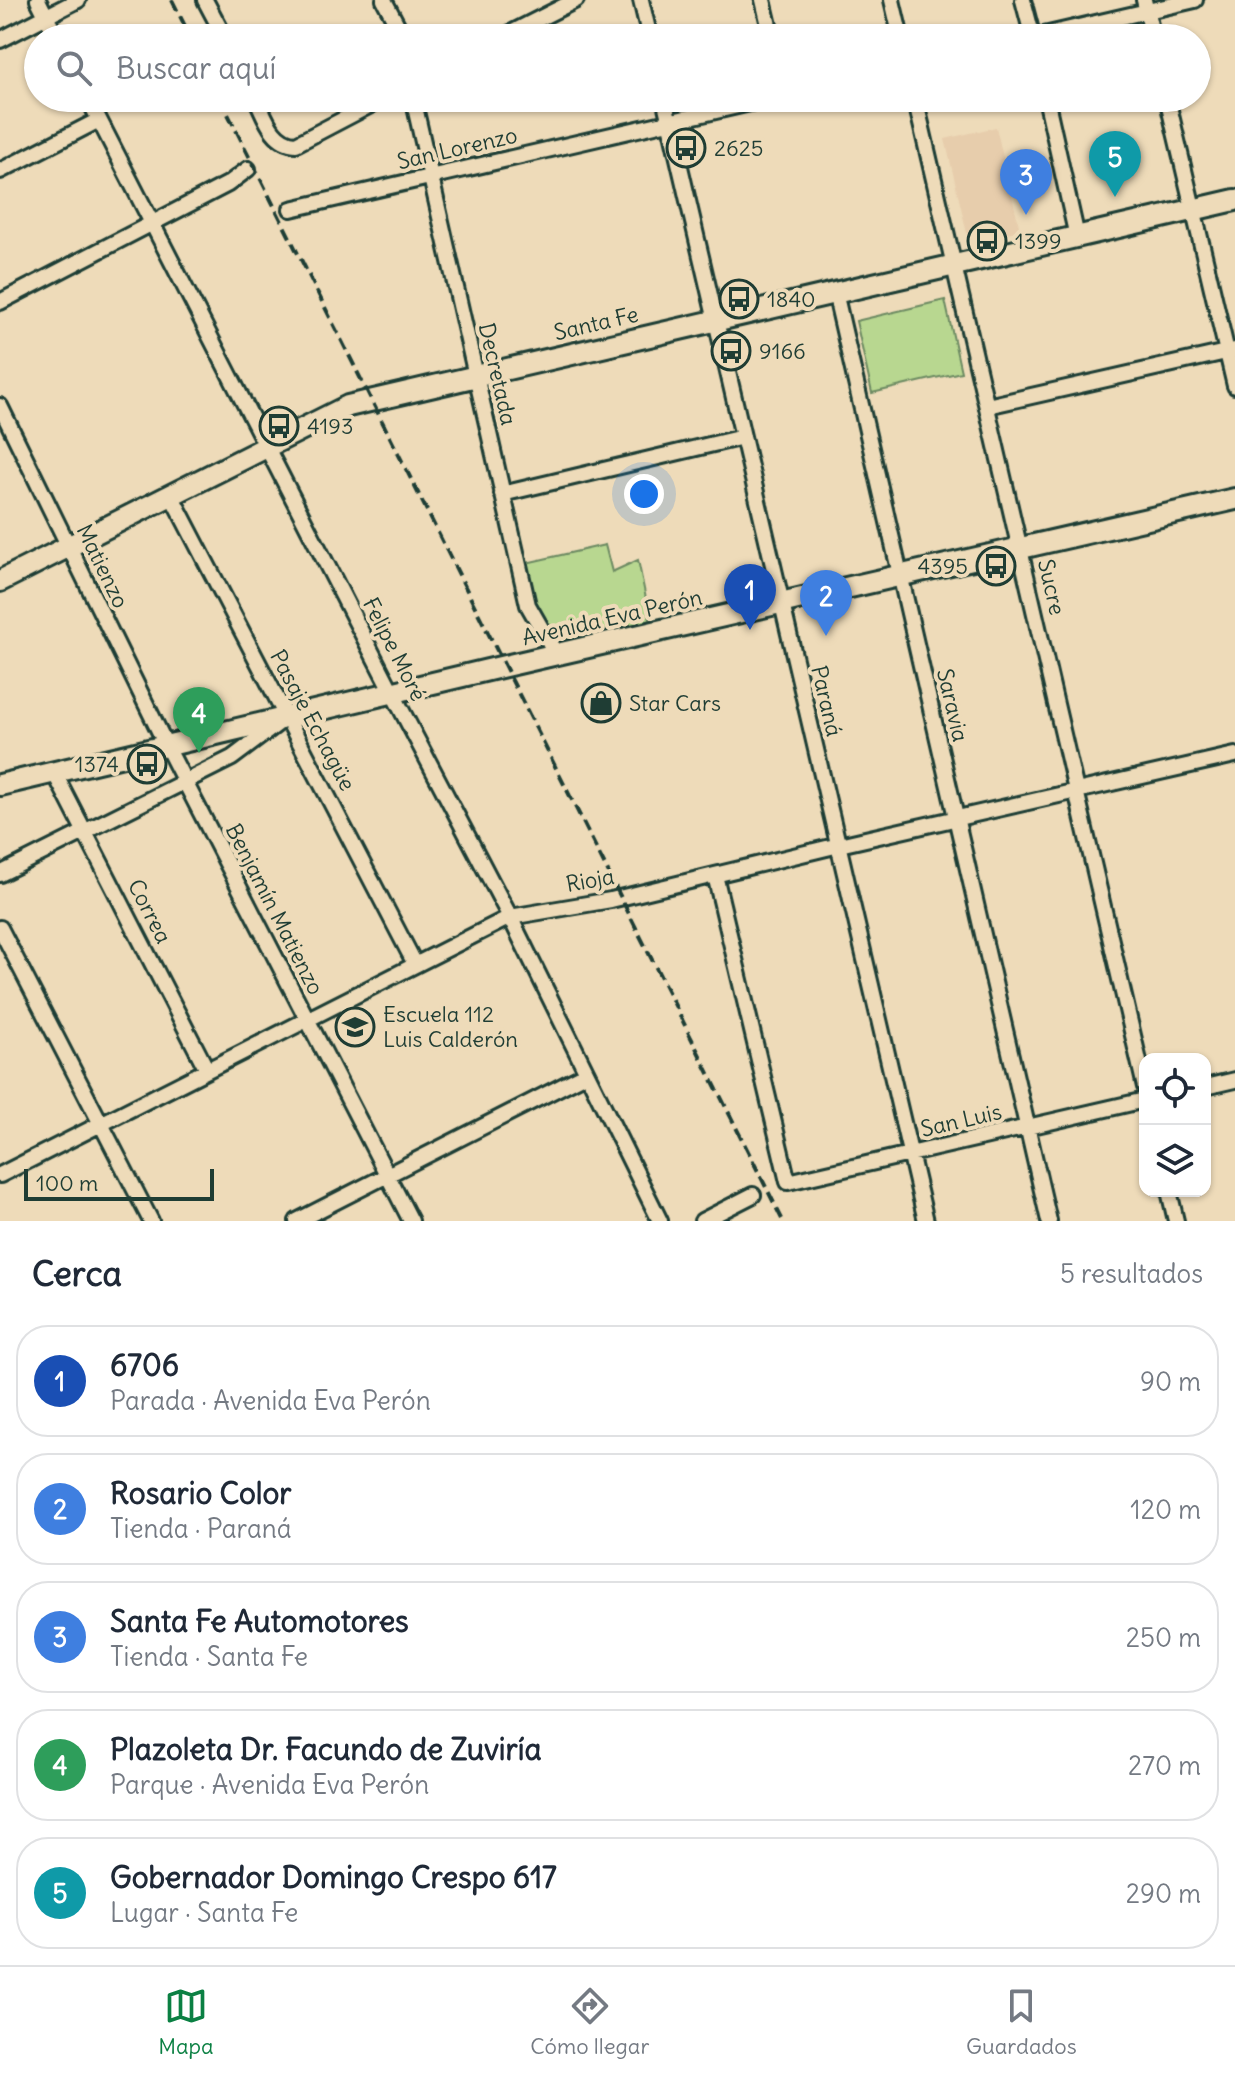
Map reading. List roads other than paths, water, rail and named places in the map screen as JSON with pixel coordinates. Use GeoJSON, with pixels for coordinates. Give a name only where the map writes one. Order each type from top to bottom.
{"type":"FeatureCollection","features":[{"type":"Feature","properties":{"kind":"main road","name":"Santa Fe"},"geometry":{"type":"LineString","coordinates":[[0,581],[348,406],[1235,200]]}},
{"type":"Feature","properties":{"kind":"main road","name":"Avenida Eva Perón"},"geometry":{"type":"LineString","coordinates":[[0,785],[1235,499]]}},
{"type":"Feature","properties":{"kind":"street"},"geometry":{"type":"LineString","coordinates":[[38,0],[50,24]]}},
{"type":"Feature","properties":{"kind":"street"},"geometry":{"type":"LineString","coordinates":[[31,24],[78,0]]}},
{"type":"Feature","properties":{"kind":"street"},"geometry":{"type":"LineString","coordinates":[[205,0],[218,24]]}},
{"type":"Feature","properties":{"kind":"street"},"geometry":{"type":"LineString","coordinates":[[384,0],[397,24]]}},
{"type":"Feature","properties":{"kind":"street"},"geometry":{"type":"LineString","coordinates":[[529,24],[576,0]]}},
{"type":"Feature","properties":{"kind":"street"},"geometry":{"type":"LineString","coordinates":[[641,0],[647,24]]}},
{"type":"Feature","properties":{"kind":"street"},"geometry":{"type":"LineString","coordinates":[[763,0],[769,24]]}},
{"type":"Feature","properties":{"kind":"street"},"geometry":{"type":"LineString","coordinates":[[892,0],[898,24]]}},
{"type":"Feature","properties":{"kind":"street"},"geometry":{"type":"LineString","coordinates":[[1023,0],[1029,24]]}},
{"type":"Feature","properties":{"kind":"street"},"geometry":{"type":"LineString","coordinates":[[1081,24],[1145,6],[1195,0]]}},
{"type":"Feature","properties":{"kind":"street"},"geometry":{"type":"LineString","coordinates":[[0,40],[24,27]]}},
{"type":"Feature","properties":{"kind":"street","name":"Felipe Moré"},"geometry":{"type":"LineString","coordinates":[[95,112],[510,917],[660,1221]]}},
{"type":"Feature","properties":{"kind":"street"},"geometry":{"type":"LineString","coordinates":[[264,112],[277,137],[285,143],[296,144],[357,112]]}},
{"type":"Feature","properties":{"kind":"street","name":"Decretada"},"geometry":{"type":"LineString","coordinates":[[416,112],[528,605],[556,654]]}},
{"type":"Feature","properties":{"kind":"street","name":"Paraná"},"geometry":{"type":"LineString","coordinates":[[668,112],[926,1221]]}},
{"type":"Feature","properties":{"kind":"street","name":"San Lorenzo"},"geometry":{"type":"LineString","coordinates":[[291,209],[712,112]]}},
{"type":"Feature","properties":{"kind":"street","name":"Sucre"},"geometry":{"type":"LineString","coordinates":[[918,112],[1139,1061]]}},
{"type":"Feature","properties":{"kind":"street"},"geometry":{"type":"LineString","coordinates":[[1049,112],[1077,237]]}},
{"type":"Feature","properties":{"kind":"street"},"geometry":{"type":"LineString","coordinates":[[1170,112],[1231,351],[1235,386]]}},
{"type":"Feature","properties":{"kind":"street"},"geometry":{"type":"LineString","coordinates":[[0,171],[99,120]]}},
{"type":"Feature","properties":{"kind":"street"},"geometry":{"type":"LineString","coordinates":[[0,302],[228,184],[248,169]]}},
{"type":"Feature","properties":{"kind":"street","name":"Saravia"},"geometry":{"type":"LineString","coordinates":[[835,292],[1049,1221]]}},
{"type":"Feature","properties":{"kind":"street"},"geometry":{"type":"LineString","coordinates":[[987,406],[1231,351]]}},
{"type":"Feature","properties":{"kind":"street","name":"Matienzo"},"geometry":{"type":"LineString","coordinates":[[0,406],[166,745]]}},
{"type":"Feature","properties":{"kind":"street"},"geometry":{"type":"LineString","coordinates":[[0,444],[15,436]]}},
{"type":"Feature","properties":{"kind":"street"},"geometry":{"type":"LineString","coordinates":[[502,494],[743,437]]}},
{"type":"Feature","properties":{"kind":"street","name":"Pasaje Echagüe"},"geometry":{"type":"LineString","coordinates":[[171,495],[415,964]]}},
{"type":"Feature","properties":{"kind":"street"},"geometry":{"type":"LineString","coordinates":[[0,874],[232,758],[286,717]]}},
{"type":"Feature","properties":{"kind":"street","name":"Benjamín Matienzo"},"geometry":{"type":"LineString","coordinates":[[166,745],[411,1221]]}},
{"type":"Feature","properties":{"kind":"street","name":"Rioja"},"geometry":{"type":"LineString","coordinates":[[0,1175],[510,917],[611,900],[1235,755]]}},
{"type":"Feature","properties":{"kind":"street","name":"Correa"},"geometry":{"type":"LineString","coordinates":[[54,772],[207,1070]]}},
{"type":"Feature","properties":{"kind":"street","name":"San Luis"},"geometry":{"type":"LineString","coordinates":[[715,875],[788,1182],[1139,1101]]}},
{"type":"Feature","properties":{"kind":"street"},"geometry":{"type":"LineString","coordinates":[[0,928],[151,1221]]}},
{"type":"Feature","properties":{"kind":"street"},"geometry":{"type":"LineString","coordinates":[[297,1221],[586,1074]]}},
{"type":"Feature","properties":{"kind":"street"},"geometry":{"type":"LineString","coordinates":[[1211,1086],[1235,1080]]}},
{"type":"Feature","properties":{"kind":"street"},"geometry":{"type":"LineString","coordinates":[[702,1221],[753,1195]]}},
{"type":"Feature","properties":{"kind":"street"},"geometry":{"type":"LineString","coordinates":[[1170,1197],[1176,1221]]}},
{"type":"Feature","properties":{"kind":"railway"},"geometry":{"type":"LineString","coordinates":[[172,0],[184,24]]}},
{"type":"Feature","properties":{"kind":"railway"},"geometry":{"type":"LineString","coordinates":[[227,112],[783,1221]]}},
{"type":"Feature","properties":{"kind":"place","name":"2625"},"geometry":{"type":"Point","coordinates":[686,148]}},
{"type":"Feature","properties":{"kind":"place","name":"Gobernador Domingo Crespo 617"},"geometry":{"type":"Point","coordinates":[1115,197]}},
{"type":"Feature","properties":{"kind":"place","name":"Santa Fe Automotores"},"geometry":{"type":"Point","coordinates":[1026,215]}},
{"type":"Feature","properties":{"kind":"place","name":"1399"},"geometry":{"type":"Point","coordinates":[987,241]}},
{"type":"Feature","properties":{"kind":"place","name":"1840"},"geometry":{"type":"Point","coordinates":[739,299]}},
{"type":"Feature","properties":{"kind":"place","name":"9166"},"geometry":{"type":"Point","coordinates":[731,351]}},
{"type":"Feature","properties":{"kind":"place","name":"4193"},"geometry":{"type":"Point","coordinates":[279,426]}},
{"type":"Feature","properties":{"kind":"place","name":"4395"},"geometry":{"type":"Point","coordinates":[996,566]}},
{"type":"Feature","properties":{"kind":"place","name":"6706"},"geometry":{"type":"Point","coordinates":[750,630]}},
{"type":"Feature","properties":{"kind":"place","name":"Rosario Color"},"geometry":{"type":"Point","coordinates":[826,636]}},
{"type":"Feature","properties":{"kind":"place","name":"Star Cars"},"geometry":{"type":"Point","coordinates":[601,703]}},
{"type":"Feature","properties":{"kind":"place","name":"Plazoleta Dr. Facundo de Zuviría"},"geometry":{"type":"Point","coordinates":[199,753]}},
{"type":"Feature","properties":{"kind":"place","name":"1374"},"geometry":{"type":"Point","coordinates":[147,764]}},
{"type":"Feature","properties":{"kind":"place","name":"Escuela 112 Luis Calderón"},"geometry":{"type":"Point","coordinates":[355,1027]}}]}
